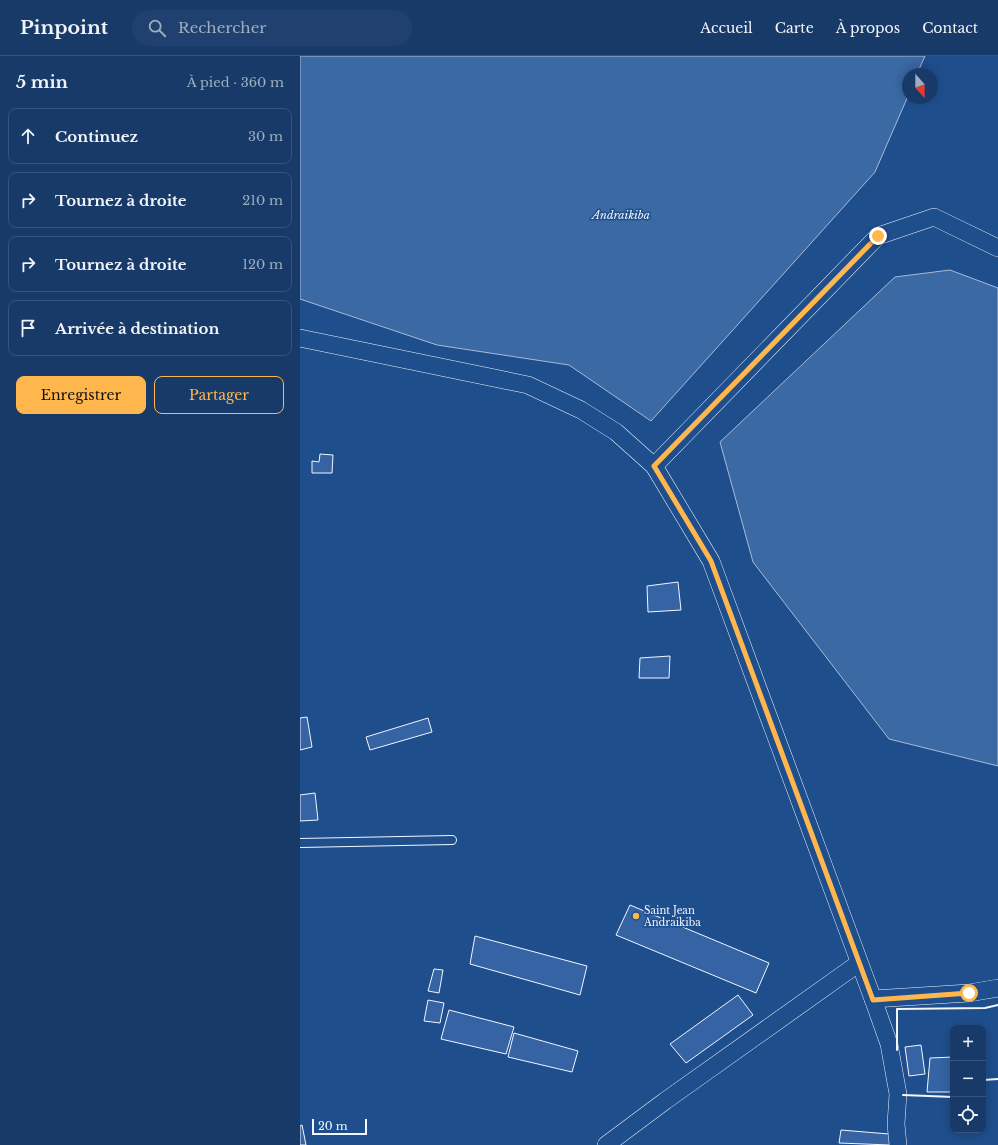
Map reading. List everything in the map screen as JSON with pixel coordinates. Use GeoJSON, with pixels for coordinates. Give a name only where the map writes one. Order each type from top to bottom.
{"type":"FeatureCollection","features":[{"type":"Feature","properties":{"kind":"street"},"geometry":{"type":"LineString","coordinates":[[654,466],[878,236],[934,217],[998,248]]}},
{"type":"Feature","properties":{"kind":"street"},"geometry":{"type":"LineString","coordinates":[[300,338],[528,385],[581,410],[616,432],[654,466],[711,561],[889,1044],[898,1094],[896,1124],[898,1145]]}},
{"type":"Feature","properties":{"kind":"street"},"geometry":{"type":"LineString","coordinates":[[606,1145],[665,1100],[859,963]]}},
{"type":"Feature","properties":{"kind":"street"},"geometry":{"type":"LineString","coordinates":[[873,1000],[969,993],[998,988]]}},
{"type":"Feature","properties":{"kind":"lane"},"geometry":{"type":"LineString","coordinates":[[300,843],[452,840]]}},
{"type":"Feature","properties":{"kind":"water","name":"Andraikiba"},"geometry":{"type":"Polygon","coordinates":[[[300,56],[925,56],[920,68],[902,68],[902,104],[905,104],[875,172],[651,421],[569,365],[437,345],[300,299],[300,56]]]}},
{"type":"Feature","properties":{"kind":"water"},"geometry":{"type":"Polygon","coordinates":[[[950,270],[998,288],[998,766],[889,739],[753,562],[720,442],[895,277],[950,270]]]}},
{"type":"Feature","properties":{"kind":"building"},"geometry":{"type":"Polygon","coordinates":[[[320,454],[333,455],[332,473],[312,473],[312,461],[319,462],[320,454]]]}},
{"type":"Feature","properties":{"kind":"building"},"geometry":{"type":"Polygon","coordinates":[[[678,582],[681,610],[648,612],[647,586],[678,582]]]}},
{"type":"Feature","properties":{"kind":"building"},"geometry":{"type":"Polygon","coordinates":[[[670,656],[669,678],[639,678],[640,658],[670,656]]]}},
{"type":"Feature","properties":{"kind":"building"},"geometry":{"type":"Polygon","coordinates":[[[307,717],[312,747],[300,750],[300,718],[307,717]]]}},
{"type":"Feature","properties":{"kind":"building"},"geometry":{"type":"Polygon","coordinates":[[[428,718],[432,732],[370,750],[366,737],[428,718]]]}},
{"type":"Feature","properties":{"kind":"building"},"geometry":{"type":"Polygon","coordinates":[[[315,793],[318,820],[300,821],[300,795],[315,793]]]}},
{"type":"Feature","properties":{"kind":"building"},"geometry":{"type":"Polygon","coordinates":[[[630,905],[769,963],[756,993],[616,935],[630,905]]]}},
{"type":"Feature","properties":{"kind":"building"},"geometry":{"type":"Polygon","coordinates":[[[475,936],[587,966],[580,995],[470,964],[475,936]]]}},
{"type":"Feature","properties":{"kind":"building"},"geometry":{"type":"Polygon","coordinates":[[[434,969],[443,970],[439,993],[428,991],[434,969]]]}},
{"type":"Feature","properties":{"kind":"building"},"geometry":{"type":"Polygon","coordinates":[[[738,995],[753,1015],[686,1063],[670,1044],[738,995]]]}},
{"type":"Feature","properties":{"kind":"building"},"geometry":{"type":"Polygon","coordinates":[[[428,1000],[444,1003],[440,1023],[424,1021],[428,1000]]]}},
{"type":"Feature","properties":{"kind":"building"},"geometry":{"type":"Polygon","coordinates":[[[449,1010],[514,1027],[506,1054],[441,1039],[449,1010]]]}},
{"type":"Feature","properties":{"kind":"building"},"geometry":{"type":"Polygon","coordinates":[[[514,1033],[578,1051],[572,1072],[508,1057],[514,1033]]]}},
{"type":"Feature","properties":{"kind":"building"},"geometry":{"type":"Polygon","coordinates":[[[921,1045],[925,1074],[909,1076],[905,1047],[921,1045]]]}},
{"type":"Feature","properties":{"kind":"building"},"geometry":{"type":"Polygon","coordinates":[[[950,1057],[950,1092],[927,1092],[930,1058],[950,1057]]]}},
{"type":"Feature","properties":{"kind":"building"},"geometry":{"type":"Polygon","coordinates":[[[302,1125],[306,1145],[300,1145],[300,1126],[302,1125]]]}},
{"type":"Feature","properties":{"kind":"building"},"geometry":{"type":"Polygon","coordinates":[[[841,1130],[889,1134],[890,1145],[839,1143],[841,1130]]]}},
{"type":"Feature","properties":{"kind":"wall"},"geometry":{"type":"LineString","coordinates":[[897,1050],[897,1009],[985,1008],[998,1005]]}},
{"type":"Feature","properties":{"kind":"wall"},"geometry":{"type":"LineString","coordinates":[[986,1080],[998,1079]]}},
{"type":"Feature","properties":{"kind":"wall"},"geometry":{"type":"LineString","coordinates":[[903,1095],[950,1097]]}},
{"type":"Feature","properties":{"kind":"place","name":"Saint Jean Andraikiba"},"geometry":{"type":"Point","coordinates":[636,916]}},
{"type":"Feature","properties":{"kind":"route"},"geometry":{"type":"LineString","coordinates":[[878,236],[654,466],[711,561],[873,1000],[969,993]]}}]}
